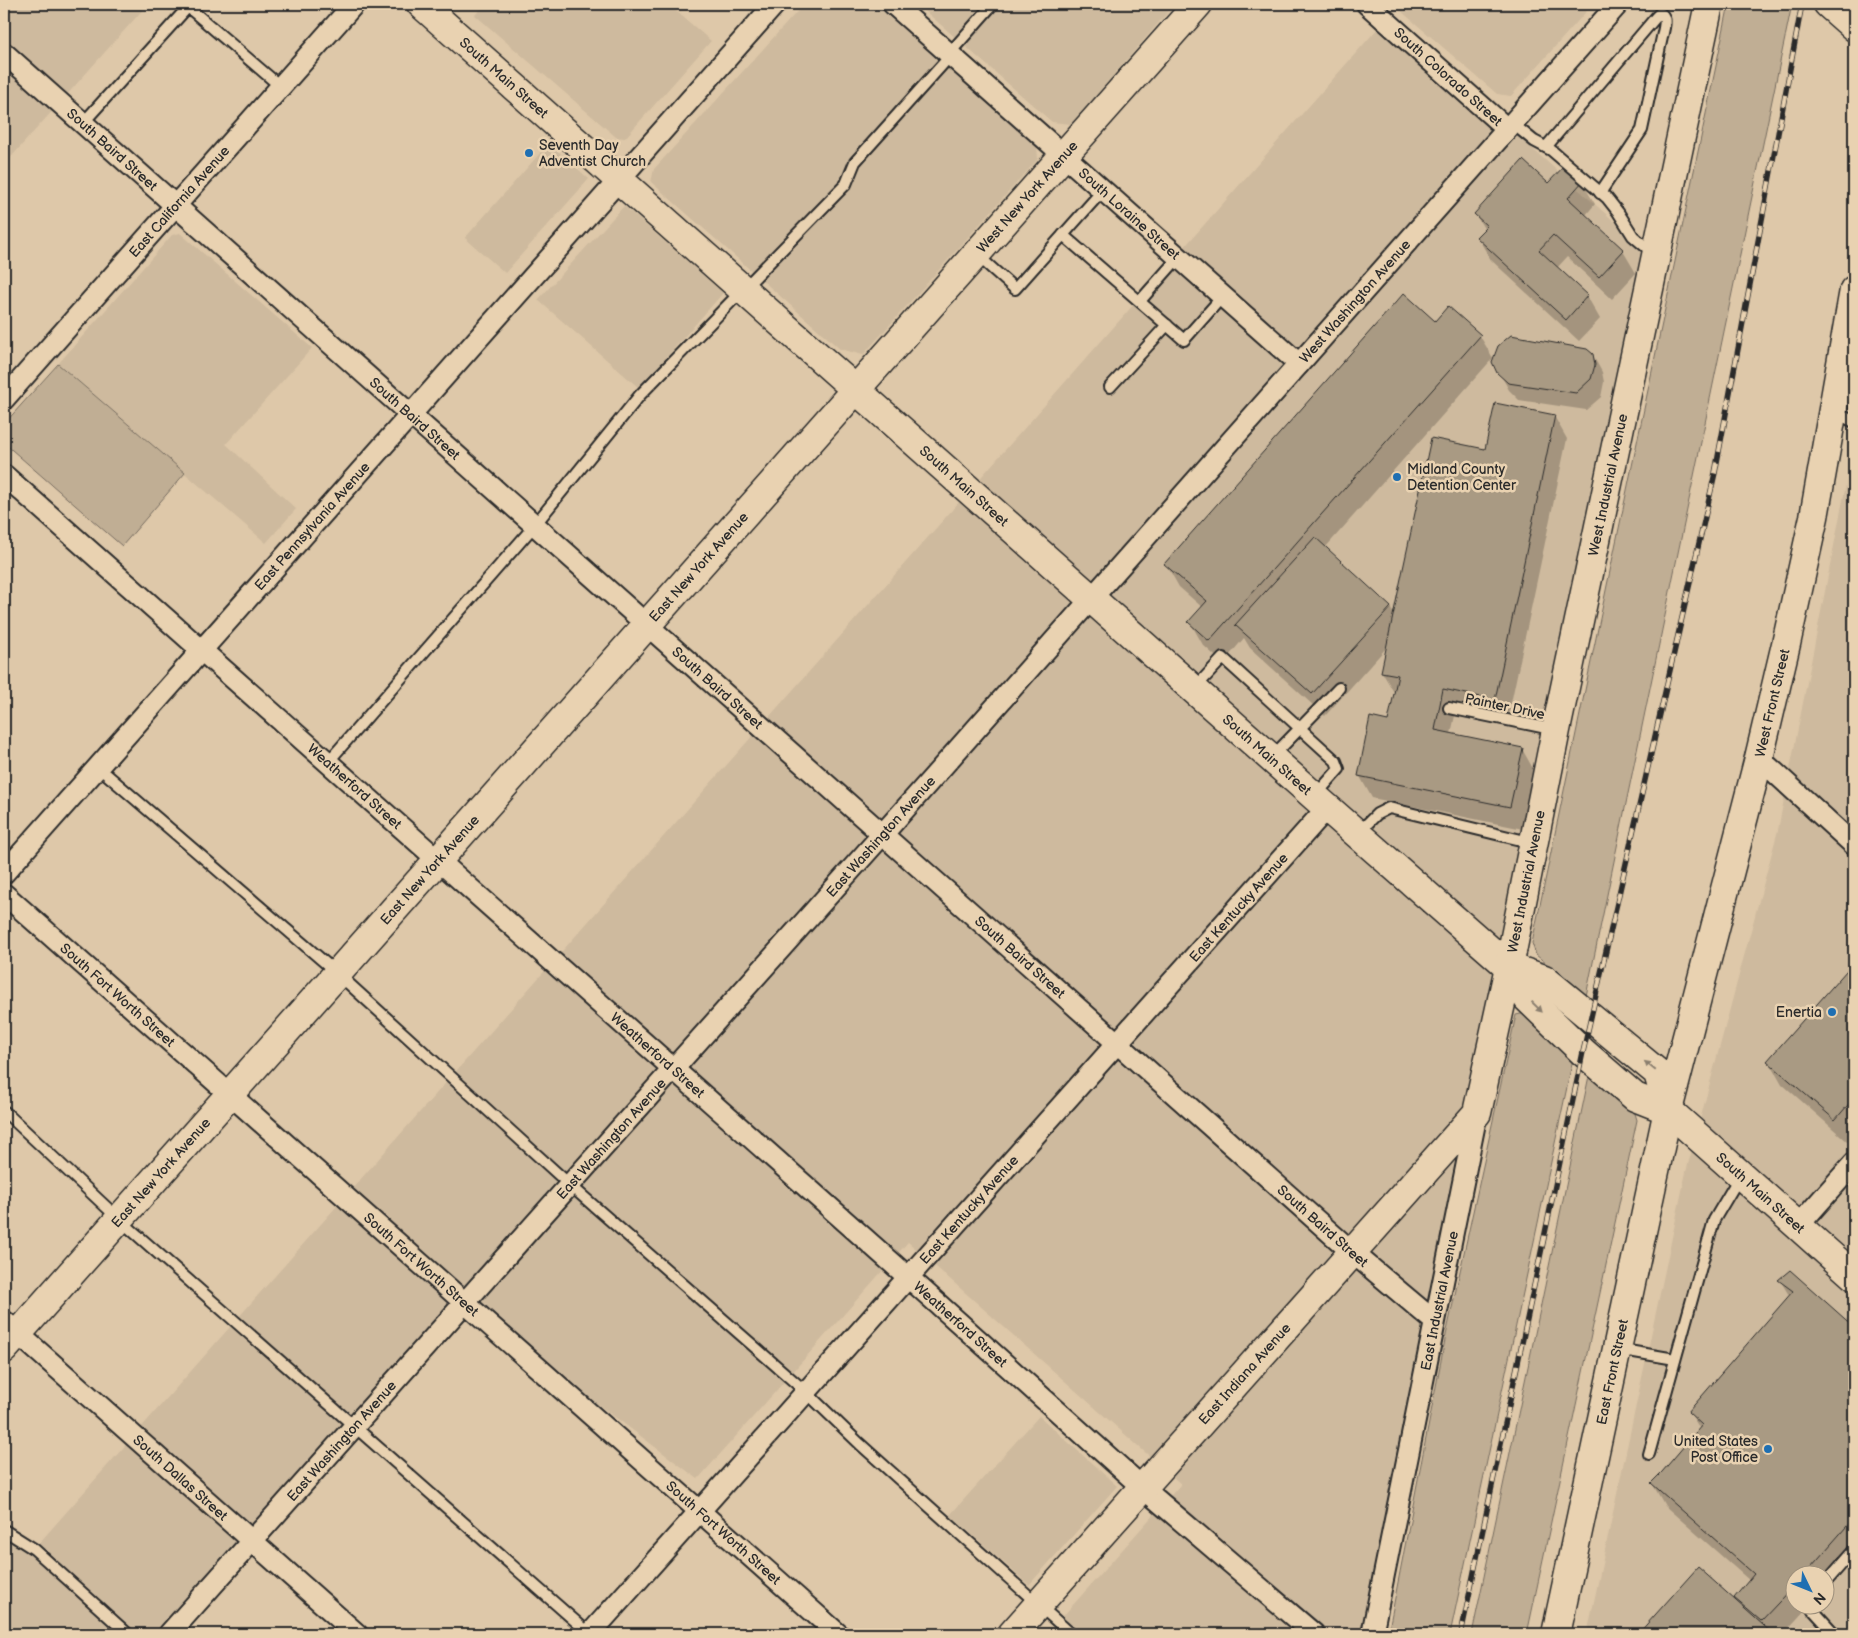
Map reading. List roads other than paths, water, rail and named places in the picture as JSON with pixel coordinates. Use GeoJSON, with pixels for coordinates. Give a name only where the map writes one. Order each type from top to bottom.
{"type":"FeatureCollection","features":[{"type":"Feature","properties":{"kind":"main road","name":"South Main Street"},"geometry":{"type":"LineString","coordinates":[[421,4],[1509,968],[1544,979],[1658,1073],[1668,1110],[1854,1276]]}},
{"type":"Feature","properties":{"kind":"main road","name":"West New York Avenue"},"geometry":{"type":"LineString","coordinates":[[855,390],[1198,4]]}},
{"type":"Feature","properties":{"kind":"main road","name":"West Industrial Avenue"},"geometry":{"type":"LineString","coordinates":[[1509,968],[1556,730],[1709,4]]}},
{"type":"Feature","properties":{"kind":"main road"},"geometry":{"type":"LineString","coordinates":[[1828,4],[1854,27]]}},
{"type":"Feature","properties":{"kind":"main road","name":"West Front Street"},"geometry":{"type":"LineString","coordinates":[[1668,1110],[1759,758],[1814,517],[1844,417],[1854,290]]}},
{"type":"Feature","properties":{"kind":"main road","name":"East New York Avenue"},"geometry":{"type":"LineString","coordinates":[[8,1334],[119,1219],[855,390]]}},
{"type":"Feature","properties":{"kind":"main road","name":"East Industrial Avenue"},"geometry":{"type":"LineString","coordinates":[[1477,1113],[1509,968]]}},
{"type":"Feature","properties":{"kind":"main road","name":"East Front Street"},"geometry":{"type":"LineString","coordinates":[[1556,1634],[1668,1110]]}},
{"type":"Feature","properties":{"kind":"main road","name":"East Indiana Avenue"},"geometry":{"type":"LineString","coordinates":[[1012,1634],[1477,1113]]}},
{"type":"Feature","properties":{"kind":"street","name":"East California Avenue"},"geometry":{"type":"LineString","coordinates":[[4,399],[354,4]]}},
{"type":"Feature","properties":{"kind":"street","name":"East Pennsylvania Avenue"},"geometry":{"type":"LineString","coordinates":[[4,873],[775,4]]}},
{"type":"Feature","properties":{"kind":"street","name":"South Loraine Street"},"geometry":{"type":"LineString","coordinates":[[893,4],[1299,364]]}},
{"type":"Feature","properties":{"kind":"street","name":"South Colorado Street"},"geometry":{"type":"LineString","coordinates":[[1367,4],[1510,126]]}},
{"type":"Feature","properties":{"kind":"street","name":"West Washington Avenue"},"geometry":{"type":"LineString","coordinates":[[1091,598],[1618,4]]}},
{"type":"Feature","properties":{"kind":"street","name":"South Baird Street"},"geometry":{"type":"LineString","coordinates":[[4,53],[1116,1043],[1352,1252],[1434,1321]]}},
{"type":"Feature","properties":{"kind":"street","name":"Weatherford Street"},"geometry":{"type":"LineString","coordinates":[[4,475],[1143,1488],[1314,1634]]}},
{"type":"Feature","properties":{"kind":"street","name":"East Washington Avenue"},"geometry":{"type":"LineString","coordinates":[[169,1634],[674,1069],[1091,598]]}},
{"type":"Feature","properties":{"kind":"street"},"geometry":{"type":"LineString","coordinates":[[1759,758],[1854,846]]}},
{"type":"Feature","properties":{"kind":"street","name":"East Kentucky Avenue"},"geometry":{"type":"LineString","coordinates":[[590,1634],[1116,1043],[1321,802]]}},
{"type":"Feature","properties":{"kind":"street","name":"South Fort Worth Street"},"geometry":{"type":"LineString","coordinates":[[4,894],[838,1634]]}},
{"type":"Feature","properties":{"kind":"street","name":"East Industrial Avenue"},"geometry":{"type":"LineString","coordinates":[[1372,1634],[1477,1113]]}},
{"type":"Feature","properties":{"kind":"street"},"geometry":{"type":"LineString","coordinates":[[1798,1226],[1854,1163]]}},
{"type":"Feature","properties":{"kind":"street","name":"South Dallas Street"},"geometry":{"type":"LineString","coordinates":[[8,1334],[252,1541],[357,1634]]}},
{"type":"Feature","properties":{"kind":"lane"},"geometry":{"type":"LineString","coordinates":[[328,762],[534,526],[640,395],[846,184],[855,162],[951,56],[956,47],[993,4]]}},
{"type":"Feature","properties":{"kind":"lane"},"geometry":{"type":"LineString","coordinates":[[83,123],[187,5],[281,87]]}},
{"type":"Feature","properties":{"kind":"lane"},"geometry":{"type":"LineString","coordinates":[[1546,147],[1656,17],[1660,13],[1664,15],[1664,28],[1642,130],[1600,193]]}},
{"type":"Feature","properties":{"kind":"lane"},"geometry":{"type":"LineString","coordinates":[[1510,126],[1552,150],[1600,193],[1618,212],[1633,236],[1656,256]]}},
{"type":"Feature","properties":{"kind":"lane"},"geometry":{"type":"LineString","coordinates":[[976,254],[1015,289],[1103,190]]}},
{"type":"Feature","properties":{"kind":"lane"},"geometry":{"type":"LineString","coordinates":[[1063,235],[1184,340],[1222,297]]}},
{"type":"Feature","properties":{"kind":"lane"},"geometry":{"type":"LineString","coordinates":[[1140,301],[1178,258]]}},
{"type":"Feature","properties":{"kind":"lane"},"geometry":{"type":"LineString","coordinates":[[1110,388],[1167,326]]}},
{"type":"Feature","properties":{"kind":"lane"},"geometry":{"type":"LineString","coordinates":[[1193,689],[1223,658],[1336,761],[1338,769],[1321,802]]}},
{"type":"Feature","properties":{"kind":"lane"},"geometry":{"type":"LineString","coordinates":[[1271,758],[1339,688]]}},
{"type":"Feature","properties":{"kind":"lane","name":"Painter Drive"},"geometry":{"type":"LineString","coordinates":[[1450,708],[1556,730]]}},
{"type":"Feature","properties":{"kind":"lane"},"geometry":{"type":"LineString","coordinates":[[98,767],[337,973],[570,1185],[806,1392],[860,1444],[1071,1634]]}},
{"type":"Feature","properties":{"kind":"lane"},"geometry":{"type":"LineString","coordinates":[[1358,834],[1377,814],[1389,808],[1533,843]]}},
{"type":"Feature","properties":{"kind":"lane"},"geometry":{"type":"LineString","coordinates":[[4,1111],[119,1219],[590,1634]]}},
{"type":"Feature","properties":{"kind":"lane"},"geometry":{"type":"LineString","coordinates":[[1649,1454],[1714,1220],[1741,1175]]}},
{"type":"Feature","properties":{"kind":"lane"},"geometry":{"type":"LineString","coordinates":[[1617,1349],[1675,1360]]}},
{"type":"Feature","properties":{"kind":"lane"},"geometry":{"type":"LineString","coordinates":[[4,1530],[34,1550],[128,1634]]}},
{"type":"Feature","properties":{"kind":"lane"},"geometry":{"type":"LineString","coordinates":[[1836,1571],[1854,1550]]}},
{"type":"Feature","properties":{"kind":"lane"},"geometry":{"type":"LineString","coordinates":[[1819,1616],[1835,1634]]}},
{"type":"Feature","properties":{"kind":"railway"},"geometry":{"type":"LineString","coordinates":[[1461,1634],[1583,1052],[1715,473],[1802,4]]}},
{"type":"Feature","properties":{"kind":"place","name":"Seventh Day Adventist Church"},"geometry":{"type":"Point","coordinates":[529,153]}},
{"type":"Feature","properties":{"kind":"place","name":"Midland County Detention Center"},"geometry":{"type":"Point","coordinates":[1397,477]}},
{"type":"Feature","properties":{"kind":"place","name":"Enertia"},"geometry":{"type":"Point","coordinates":[1832,1012]}},
{"type":"Feature","properties":{"kind":"place","name":"United States Post Office"},"geometry":{"type":"Point","coordinates":[1768,1449]}}]}
